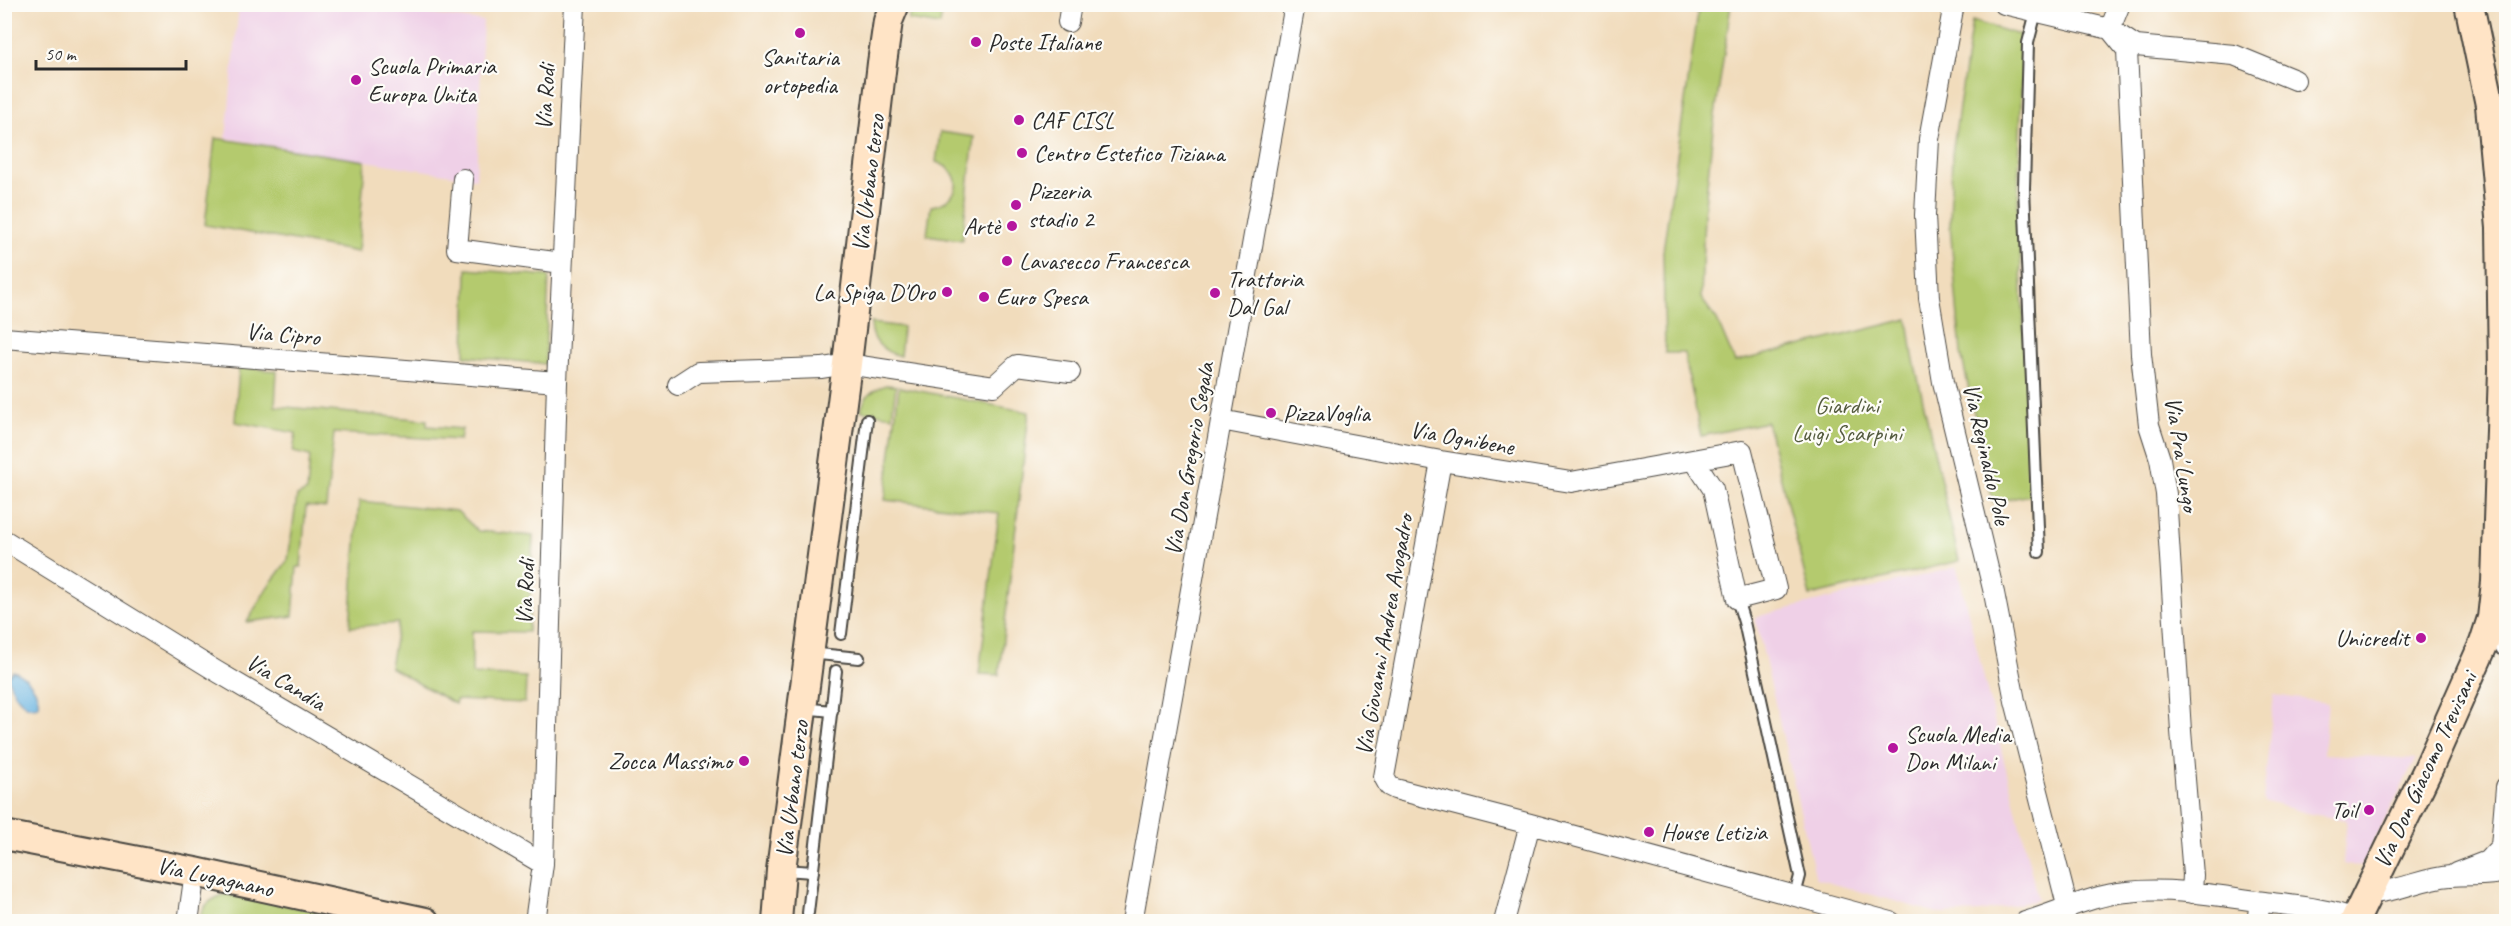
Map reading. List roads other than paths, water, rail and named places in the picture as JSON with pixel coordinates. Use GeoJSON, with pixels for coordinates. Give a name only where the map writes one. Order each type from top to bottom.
{"type":"FeatureCollection","features":[{"type":"Feature","properties":{"kind":"street","name":"Via Rodi"},"geometry":{"type":"LineString","coordinates":[[535,921],[543,864],[557,382],[575,4]]}},
{"type":"Feature","properties":{"kind":"street","name":"Via Urbano terzo"},"geometry":{"type":"LineString","coordinates":[[777,921],[781,870],[809,653],[832,591],[850,448],[847,364],[882,63],[888,21],[895,4]]}},
{"type":"Feature","properties":{"kind":"street","name":"Via Don Gregorio Segala"},"geometry":{"type":"LineString","coordinates":[[1132,921],[1295,4]]}},
{"type":"Feature","properties":{"kind":"street","name":"Via Reginaldo Pole"},"geometry":{"type":"LineString","coordinates":[[1953,4],[1929,139],[1925,215],[1929,298],[1943,382],[1994,593],[2056,915]]}},
{"type":"Feature","properties":{"kind":"street"},"geometry":{"type":"LineString","coordinates":[[2004,4],[2110,29],[2136,46],[2234,55],[2295,80]]}},
{"type":"Feature","properties":{"kind":"street"},"geometry":{"type":"LineString","coordinates":[[2110,29],[2120,4]]}},
{"type":"Feature","properties":{"kind":"street","name":"Via Don Giacomo Trevisani"},"geometry":{"type":"LineString","coordinates":[[2025,921],[2056,915],[2098,897],[2126,892],[2158,891],[2192,893],[2325,911],[2354,920],[2428,769],[2484,644],[2492,618],[2496,582],[2505,370],[2498,102],[2469,4]]}},
{"type":"Feature","properties":{"kind":"street","name":"Via Pra' Lungo"},"geometry":{"type":"LineString","coordinates":[[2110,29],[2127,50],[2142,354],[2149,425],[2160,459],[2166,494],[2193,875],[2192,893]]}},
{"type":"Feature","properties":{"kind":"street"},"geometry":{"type":"LineString","coordinates":[[463,179],[457,249],[562,263]]}},
{"type":"Feature","properties":{"kind":"street","name":"Via Cipro"},"geometry":{"type":"LineString","coordinates":[[4,338],[557,382]]}},
{"type":"Feature","properties":{"kind":"street"},"geometry":{"type":"LineString","coordinates":[[678,385],[698,372],[822,368],[847,364],[994,386],[1017,365],[1070,372]]}},
{"type":"Feature","properties":{"kind":"street","name":"Via Ognibene"},"geometry":{"type":"LineString","coordinates":[[1221,420],[1441,461],[1571,482],[1742,452],[1776,589],[1737,599]]}},
{"type":"Feature","properties":{"kind":"street"},"geometry":{"type":"LineString","coordinates":[[1695,460],[1713,489],[1737,599]]}},
{"type":"Feature","properties":{"kind":"street","name":"Via Giovanni Andrea Avogadro"},"geometry":{"type":"LineString","coordinates":[[1441,461],[1384,777],[1389,786],[1395,789],[1530,824]]}},
{"type":"Feature","properties":{"kind":"street","name":"Via Candia"},"geometry":{"type":"LineString","coordinates":[[4,540],[216,671],[543,864]]}},
{"type":"Feature","properties":{"kind":"street"},"geometry":{"type":"LineString","coordinates":[[2492,618],[2506,647]]}},
{"type":"Feature","properties":{"kind":"street"},"geometry":{"type":"LineString","coordinates":[[2452,875],[2467,867],[2487,861],[2504,851],[2506,787]]}},
{"type":"Feature","properties":{"kind":"street"},"geometry":{"type":"LineString","coordinates":[[1504,921],[1530,824],[1891,921]]}},
{"type":"Feature","properties":{"kind":"street","name":"Via Lugagnano"},"geometry":{"type":"LineString","coordinates":[[4,835],[195,872],[425,921]]}},
{"type":"Feature","properties":{"kind":"street"},"geometry":{"type":"LineString","coordinates":[[188,921],[195,872]]}},
{"type":"Feature","properties":{"kind":"street"},"geometry":{"type":"LineString","coordinates":[[2368,892],[2381,893],[2427,879],[2452,875],[2488,877],[2506,872]]}},
{"type":"Feature","properties":{"kind":"street"},"geometry":{"type":"LineString","coordinates":[[2257,921],[2260,902]]}},
{"type":"Feature","properties":{"kind":"lane"},"geometry":{"type":"LineString","coordinates":[[2036,12],[2028,43],[2024,188],[2039,552]]}},
{"type":"Feature","properties":{"kind":"lane","name":"Via Urbano terzo"},"geometry":{"type":"LineString","coordinates":[[850,448],[867,420]]}},
{"type":"Feature","properties":{"kind":"lane","name":"Via Urbano terzo"},"geometry":{"type":"LineString","coordinates":[[832,591],[841,634]]}},
{"type":"Feature","properties":{"kind":"lane"},"geometry":{"type":"LineString","coordinates":[[1737,599],[1800,876],[1795,896]]}},
{"type":"Feature","properties":{"kind":"lane"},"geometry":{"type":"LineString","coordinates":[[809,653],[859,658]]}},
{"type":"Feature","properties":{"kind":"lane","name":"Via Urbano terzo"},"geometry":{"type":"LineString","coordinates":[[808,913],[836,671]]}},
{"type":"Feature","properties":{"kind":"lane","name":"Via Urbano terzo"},"geometry":{"type":"LineString","coordinates":[[802,708],[831,711]]}},
{"type":"Feature","properties":{"kind":"lane","name":"Via Urbano terzo"},"geometry":{"type":"LineString","coordinates":[[781,870],[813,873]]}},
{"type":"Feature","properties":{"kind":"water"},"geometry":{"type":"Polygon","coordinates":[[[13,671],[23,676],[32,685],[37,695],[38,706],[27,705],[18,698],[11,687],[8,676],[13,671]]]}},
{"type":"Feature","properties":{"kind":"place","name":"Sanitaria ortopedia"},"geometry":{"type":"Point","coordinates":[800,33]}},
{"type":"Feature","properties":{"kind":"place","name":"Poste Italiane"},"geometry":{"type":"Point","coordinates":[976,42]}},
{"type":"Feature","properties":{"kind":"place","name":"Scuola Primaria Europa Unita"},"geometry":{"type":"Point","coordinates":[356,80]}},
{"type":"Feature","properties":{"kind":"place","name":"CAF CISL"},"geometry":{"type":"Point","coordinates":[1019,120]}},
{"type":"Feature","properties":{"kind":"place","name":"Centro Estetico Tiziana"},"geometry":{"type":"Point","coordinates":[1022,153]}},
{"type":"Feature","properties":{"kind":"place","name":"Pizzeria stadio 2"},"geometry":{"type":"Point","coordinates":[1016,205]}},
{"type":"Feature","properties":{"kind":"place","name":"Artè"},"geometry":{"type":"Point","coordinates":[1012,226]}},
{"type":"Feature","properties":{"kind":"place","name":"Lavasecco Francesca"},"geometry":{"type":"Point","coordinates":[1007,261]}},
{"type":"Feature","properties":{"kind":"place","name":"La Spiga D'Oro"},"geometry":{"type":"Point","coordinates":[947,292]}},
{"type":"Feature","properties":{"kind":"place","name":"Trattoria Dal Gal"},"geometry":{"type":"Point","coordinates":[1215,293]}},
{"type":"Feature","properties":{"kind":"place","name":"Euro Spesa"},"geometry":{"type":"Point","coordinates":[984,297]}},
{"type":"Feature","properties":{"kind":"place","name":"PizzaVoglia"},"geometry":{"type":"Point","coordinates":[1271,413]}},
{"type":"Feature","properties":{"kind":"place","name":"Unicredit"},"geometry":{"type":"Point","coordinates":[2421,638]}},
{"type":"Feature","properties":{"kind":"place","name":"Scuola Media Don Milani"},"geometry":{"type":"Point","coordinates":[1893,748]}},
{"type":"Feature","properties":{"kind":"place","name":"Zocca Massimo"},"geometry":{"type":"Point","coordinates":[744,761]}},
{"type":"Feature","properties":{"kind":"place","name":"Toil"},"geometry":{"type":"Point","coordinates":[2369,810]}},
{"type":"Feature","properties":{"kind":"place","name":"House Letizia"},"geometry":{"type":"Point","coordinates":[1649,832]}},
{"type":"Feature","properties":{"kind":"park label","name":"Giardini Luigi Scarpini"},"geometry":{"type":"Point","coordinates":[1847,419]}}]}
